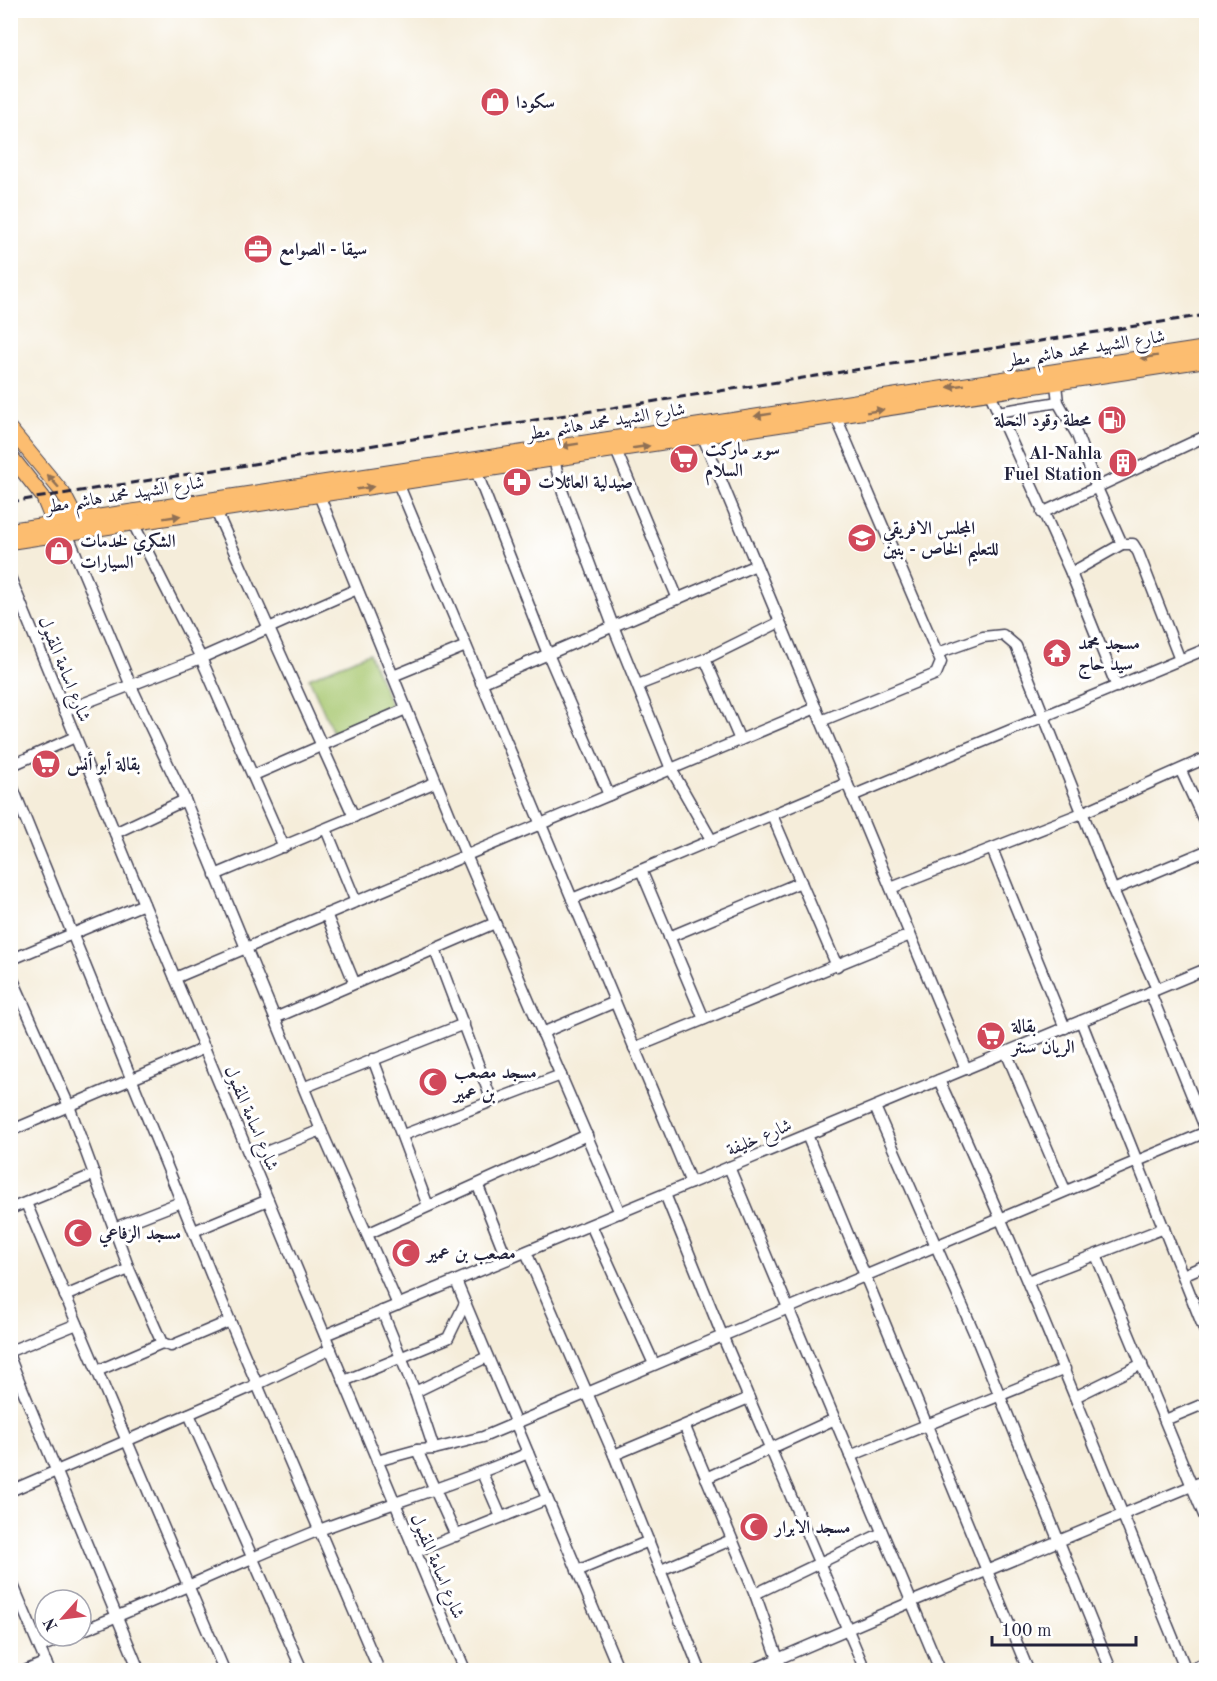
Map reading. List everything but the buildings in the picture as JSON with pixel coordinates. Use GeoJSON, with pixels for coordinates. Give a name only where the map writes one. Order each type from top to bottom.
{"type":"FeatureCollection","features":[{"type":"Feature","properties":{"kind":"main road","name":"شارع الشهيد محمد هاشم مطر"},"geometry":{"type":"LineString","coordinates":[[80,525],[132,523],[216,511],[990,394],[1056,377],[1206,348]]}},
{"type":"Feature","properties":{"kind":"main road","name":"شارع الشهيد محمد هاشم مطر"},"geometry":{"type":"LineString","coordinates":[[10,542],[80,525],[1056,377],[1206,360]]}},
{"type":"Feature","properties":{"kind":"main road"},"geometry":{"type":"LineString","coordinates":[[10,429],[63,493],[80,525]]}},
{"type":"Feature","properties":{"kind":"main road"},"geometry":{"type":"LineString","coordinates":[[10,455],[43,497],[59,530]]}},
{"type":"Feature","properties":{"kind":"main road","name":"شارع الشهيد محمد هاشم مطر"},"geometry":{"type":"LineString","coordinates":[[10,530],[59,530]]}},
{"type":"Feature","properties":{"kind":"street"},"geometry":{"type":"LineString","coordinates":[[1056,377],[1058,402],[1077,435],[1096,488],[1122,544]]}},
{"type":"Feature","properties":{"kind":"street"},"geometry":{"type":"LineString","coordinates":[[990,394],[1071,573],[1117,687]]}},
{"type":"Feature","properties":{"kind":"street"},"geometry":{"type":"LineString","coordinates":[[998,412],[1058,402]]}},
{"type":"Feature","properties":{"kind":"street"},"geometry":{"type":"LineString","coordinates":[[821,721],[936,674],[941,662],[836,417]]}},
{"type":"Feature","properties":{"kind":"street"},"geometry":{"type":"LineString","coordinates":[[1042,513],[1206,436]]}},
{"type":"Feature","properties":{"kind":"street"},"geometry":{"type":"LineString","coordinates":[[704,437],[966,1069]]}},
{"type":"Feature","properties":{"kind":"street"},"geometry":{"type":"LineString","coordinates":[[616,450],[678,599]]}},
{"type":"Feature","properties":{"kind":"street"},"geometry":{"type":"LineString","coordinates":[[554,460],[562,493],[671,769],[712,841]]}},
{"type":"Feature","properties":{"kind":"street"},"geometry":{"type":"LineString","coordinates":[[476,471],[548,654],[609,795]]}},
{"type":"Feature","properties":{"kind":"street"},"geometry":{"type":"LineString","coordinates":[[398,483],[691,1183]]}},
{"type":"Feature","properties":{"kind":"street"},"geometry":{"type":"LineString","coordinates":[[319,495],[466,855],[620,1213]]}},
{"type":"Feature","properties":{"kind":"street"},"geometry":{"type":"LineString","coordinates":[[216,511],[324,746],[354,817]]}},
{"type":"Feature","properties":{"kind":"street"},"geometry":{"type":"LineString","coordinates":[[132,523],[201,658],[284,847]]}},
{"type":"Feature","properties":{"kind":"street"},"geometry":{"type":"LineString","coordinates":[[59,530],[185,800],[321,1130],[398,1305]]}},
{"type":"Feature","properties":{"kind":"street"},"geometry":{"type":"LineString","coordinates":[[1071,573],[1122,544],[1128,542],[1136,547],[1180,660]]}},
{"type":"Feature","properties":{"kind":"street"},"geometry":{"type":"LineString","coordinates":[[481,683],[756,565]]}},
{"type":"Feature","properties":{"kind":"street","name":"شارع اسامة المقبول"},"geometry":{"type":"LineString","coordinates":[[10,576],[144,904],[465,1671]]}},
{"type":"Feature","properties":{"kind":"street"},"geometry":{"type":"LineString","coordinates":[[64,711],[201,658],[357,589]]}},
{"type":"Feature","properties":{"kind":"street"},"geometry":{"type":"LineString","coordinates":[[638,685],[705,659],[780,622]]}},
{"type":"Feature","properties":{"kind":"street"},"geometry":{"type":"LineString","coordinates":[[377,1461],[417,1450],[464,1443],[1065,1190],[1137,1162],[1206,1131],[1154,991],[1020,654],[1011,640],[1003,635],[983,637],[938,653]]}},
{"type":"Feature","properties":{"kind":"street"},"geometry":{"type":"LineString","coordinates":[[393,676],[466,646]]}},
{"type":"Feature","properties":{"kind":"street"},"geometry":{"type":"LineString","coordinates":[[852,796],[1206,649]]}},
{"type":"Feature","properties":{"kind":"street"},"geometry":{"type":"LineString","coordinates":[[705,659],[740,740]]}},
{"type":"Feature","properties":{"kind":"street"},"geometry":{"type":"LineString","coordinates":[[175,978],[816,708]]}},
{"type":"Feature","properties":{"kind":"street"},"geometry":{"type":"LineString","coordinates":[[254,775],[406,710]]}},
{"type":"Feature","properties":{"kind":"street"},"geometry":{"type":"LineString","coordinates":[[10,766],[75,737]]}},
{"type":"Feature","properties":{"kind":"street"},"geometry":{"type":"LineString","coordinates":[[891,888],[1082,813],[1206,758]]}},
{"type":"Feature","properties":{"kind":"street"},"geometry":{"type":"LineString","coordinates":[[1181,771],[1206,825]]}},
{"type":"Feature","properties":{"kind":"street"},"geometry":{"type":"LineString","coordinates":[[10,781],[74,933],[230,1321],[321,1530],[379,1671]]}},
{"type":"Feature","properties":{"kind":"street"},"geometry":{"type":"LineString","coordinates":[[215,875],[436,782]]}},
{"type":"Feature","properties":{"kind":"street"},"geometry":{"type":"LineString","coordinates":[[572,899],[847,783]]}},
{"type":"Feature","properties":{"kind":"street"},"geometry":{"type":"LineString","coordinates":[[115,833],[185,800]]}},
{"type":"Feature","properties":{"kind":"street"},"geometry":{"type":"LineString","coordinates":[[772,815],[837,966]]}},
{"type":"Feature","properties":{"kind":"street"},"geometry":{"type":"LineString","coordinates":[[326,829],[356,902]]}},
{"type":"Feature","properties":{"kind":"street"},"geometry":{"type":"LineString","coordinates":[[992,849],[1065,1028]]}},
{"type":"Feature","properties":{"kind":"street"},"geometry":{"type":"LineString","coordinates":[[1113,890],[1206,852]]}},
{"type":"Feature","properties":{"kind":"street"},"geometry":{"type":"LineString","coordinates":[[641,870],[704,1020]]}},
{"type":"Feature","properties":{"kind":"street"},"geometry":{"type":"LineString","coordinates":[[669,937],[801,882]]}},
{"type":"Feature","properties":{"kind":"street"},"geometry":{"type":"LineString","coordinates":[[10,960],[144,904]]}},
{"type":"Feature","properties":{"kind":"street"},"geometry":{"type":"LineString","coordinates":[[326,914],[354,982]]}},
{"type":"Feature","properties":{"kind":"street"},"geometry":{"type":"LineString","coordinates":[[275,1018],[495,923]]}},
{"type":"Feature","properties":{"kind":"street"},"geometry":{"type":"LineString","coordinates":[[634,1048],[910,935]]}},
{"type":"Feature","properties":{"kind":"street"},"geometry":{"type":"LineString","coordinates":[[435,950],[492,1101]]}},
{"type":"Feature","properties":{"kind":"street","name":"شارع خليفة"},"geometry":{"type":"LineString","coordinates":[[325,1335],[1206,969]]}},
{"type":"Feature","properties":{"kind":"street"},"geometry":{"type":"LineString","coordinates":[[10,973],[69,1106],[129,1269],[162,1343]]}},
{"type":"Feature","properties":{"kind":"street"},"geometry":{"type":"LineString","coordinates":[[543,1033],[615,1002]]}},
{"type":"Feature","properties":{"kind":"street"},"geometry":{"type":"LineString","coordinates":[[1081,1021],[1206,1334]]}},
{"type":"Feature","properties":{"kind":"street"},"geometry":{"type":"LineString","coordinates":[[305,1087],[464,1024]]}},
{"type":"Feature","properties":{"kind":"street"},"geometry":{"type":"LineString","coordinates":[[10,1131],[205,1048]]}},
{"type":"Feature","properties":{"kind":"street"},"geometry":{"type":"LineString","coordinates":[[1006,1052],[1065,1190]]}},
{"type":"Feature","properties":{"kind":"street"},"geometry":{"type":"LineString","coordinates":[[373,1059],[428,1206]]}},
{"type":"Feature","properties":{"kind":"street"},"geometry":{"type":"LineString","coordinates":[[403,1135],[561,1075]]}},
{"type":"Feature","properties":{"kind":"street"},"geometry":{"type":"LineString","coordinates":[[939,1080],[1001,1217],[1077,1396],[1122,1515],[1187,1671],[1206,1663]]}},
{"type":"Feature","properties":{"kind":"street"},"geometry":{"type":"LineString","coordinates":[[874,1107],[937,1245],[1111,1671]]}},
{"type":"Feature","properties":{"kind":"street"},"geometry":{"type":"LineString","coordinates":[[251,1158],[321,1130]]}},
{"type":"Feature","properties":{"kind":"street"},"geometry":{"type":"LineString","coordinates":[[367,1234],[587,1135]]}},
{"type":"Feature","properties":{"kind":"street"},"geometry":{"type":"LineString","coordinates":[[807,1135],[1028,1671]]}},
{"type":"Feature","properties":{"kind":"street"},"geometry":{"type":"LineString","coordinates":[[729,1167],[940,1671]]}},
{"type":"Feature","properties":{"kind":"street"},"geometry":{"type":"LineString","coordinates":[[10,1209],[95,1174]]}},
{"type":"Feature","properties":{"kind":"street"},"geometry":{"type":"LineString","coordinates":[[477,1186],[507,1259]]}},
{"type":"Feature","properties":{"kind":"street"},"geometry":{"type":"LineString","coordinates":[[665,1194],[722,1335],[865,1671]]}},
{"type":"Feature","properties":{"kind":"street"},"geometry":{"type":"LineString","coordinates":[[194,1231],[268,1200]]}},
{"type":"Feature","properties":{"kind":"street"},"geometry":{"type":"LineString","coordinates":[[114,1228],[182,1202]]}},
{"type":"Feature","properties":{"kind":"street"},"geometry":{"type":"LineString","coordinates":[[26,1203],[224,1671]]}},
{"type":"Feature","properties":{"kind":"street"},"geometry":{"type":"LineString","coordinates":[[591,1225],[654,1364]]}},
{"type":"Feature","properties":{"kind":"street"},"geometry":{"type":"LineString","coordinates":[[1028,1281],[1164,1228]]}},
{"type":"Feature","properties":{"kind":"street"},"geometry":{"type":"LineString","coordinates":[[526,1252],[585,1393],[614,1455],[700,1671]]}},
{"type":"Feature","properties":{"kind":"street"},"geometry":{"type":"LineString","coordinates":[[1096,1255],[1206,1520]]}},
{"type":"Feature","properties":{"kind":"street"},"geometry":{"type":"LineString","coordinates":[[1183,1275],[1206,1265]]}},
{"type":"Feature","properties":{"kind":"street"},"geometry":{"type":"LineString","coordinates":[[65,1296],[129,1269]]}},
{"type":"Feature","properties":{"kind":"street"},"geometry":{"type":"LineString","coordinates":[[456,1281],[619,1671]]}},
{"type":"Feature","properties":{"kind":"street"},"geometry":{"type":"LineString","coordinates":[[344,1381],[448,1338],[465,1303]]}},
{"type":"Feature","properties":{"kind":"street"},"geometry":{"type":"LineString","coordinates":[[382,1311],[415,1392],[434,1449]]}},
{"type":"Feature","properties":{"kind":"street"},"geometry":{"type":"LineString","coordinates":[[97,1371],[162,1343],[171,1346],[230,1321]]}},
{"type":"Feature","properties":{"kind":"street"},"geometry":{"type":"LineString","coordinates":[[10,1351],[77,1324]]}},
{"type":"Feature","properties":{"kind":"street"},"geometry":{"type":"LineString","coordinates":[[10,1491],[258,1384],[331,1349]]}},
{"type":"Feature","properties":{"kind":"street"},"geometry":{"type":"LineString","coordinates":[[415,1392],[487,1357]]}},
{"type":"Feature","properties":{"kind":"street"},"geometry":{"type":"LineString","coordinates":[[10,1359],[139,1671]]}},
{"type":"Feature","properties":{"kind":"street"},"geometry":{"type":"LineString","coordinates":[[1077,1396],[1142,1364]]}},
{"type":"Feature","properties":{"kind":"street"},"geometry":{"type":"LineString","coordinates":[[850,1456],[1065,1369]]}},
{"type":"Feature","properties":{"kind":"street"},"geometry":{"type":"LineString","coordinates":[[614,1455],[685,1427],[749,1398]]}},
{"type":"Feature","properties":{"kind":"street"},"geometry":{"type":"LineString","coordinates":[[1165,1420],[1206,1402]]}},
{"type":"Feature","properties":{"kind":"street"},"geometry":{"type":"LineString","coordinates":[[189,1414],[302,1671]]}},
{"type":"Feature","properties":{"kind":"street"},"geometry":{"type":"LineString","coordinates":[[706,1478],[835,1419]]}},
{"type":"Feature","properties":{"kind":"street"},"geometry":{"type":"LineString","coordinates":[[685,1427],[755,1594],[780,1665]]}},
{"type":"Feature","properties":{"kind":"street"},"geometry":{"type":"LineString","coordinates":[[417,1450],[456,1536]]}},
{"type":"Feature","properties":{"kind":"street"},"geometry":{"type":"LineString","coordinates":[[93,1625],[321,1530],[393,1503],[437,1491],[528,1453]]}},
{"type":"Feature","properties":{"kind":"street"},"geometry":{"type":"LineString","coordinates":[[482,1473],[501,1517]]}},
{"type":"Feature","properties":{"kind":"street"},"geometry":{"type":"LineString","coordinates":[[752,1671],[780,1665],[849,1629],[911,1602],[1206,1480]]}},
{"type":"Feature","properties":{"kind":"street"},"geometry":{"type":"LineString","coordinates":[[415,1552],[547,1499]]}},
{"type":"Feature","properties":{"kind":"street"},"geometry":{"type":"LineString","coordinates":[[755,1594],[882,1533]]}},
{"type":"Feature","properties":{"kind":"street"},"geometry":{"type":"LineString","coordinates":[[661,1570],[731,1540]]}},
{"type":"Feature","properties":{"kind":"street"},"geometry":{"type":"LineString","coordinates":[[577,1571],[649,1541]]}},
{"type":"Feature","properties":{"kind":"street"},"geometry":{"type":"LineString","coordinates":[[10,1578],[14,1596],[33,1633]]}},
{"type":"Feature","properties":{"kind":"street"},"geometry":{"type":"LineString","coordinates":[[27,1671],[48,1666],[40,1648]]}},
{"type":"Feature","properties":{"kind":"green space"},"geometry":{"type":"Polygon","coordinates":[[[369,653],[393,710],[334,735],[309,678],[369,653]]]}},
{"type":"Feature","properties":{"kind":"railway"},"geometry":{"type":"LineString","coordinates":[[10,502],[1206,315]]}},
{"type":"Feature","properties":{"kind":"place","name":"سكودا"},"geometry":{"type":"Point","coordinates":[495,102]}},
{"type":"Feature","properties":{"kind":"place","name":"سيقا - الصوامع"},"geometry":{"type":"Point","coordinates":[258,249]}},
{"type":"Feature","properties":{"kind":"place","name":"محطة وقود النحلة"},"geometry":{"type":"Point","coordinates":[1112,420]}},
{"type":"Feature","properties":{"kind":"place","name":"سوبر ماركت السلام"},"geometry":{"type":"Point","coordinates":[684,459]}},
{"type":"Feature","properties":{"kind":"place","name":"Al-Nahla Fuel Station"},"geometry":{"type":"Point","coordinates":[1123,463]}},
{"type":"Feature","properties":{"kind":"place","name":"صيدلية العائلات"},"geometry":{"type":"Point","coordinates":[517,482]}},
{"type":"Feature","properties":{"kind":"place","name":"المجلس الافريقي للتعليم الخاص - بنين"},"geometry":{"type":"Point","coordinates":[862,538]}},
{"type":"Feature","properties":{"kind":"place","name":"الشكري لخدمات السيارات"},"geometry":{"type":"Point","coordinates":[59,551]}},
{"type":"Feature","properties":{"kind":"place","name":"مسجد محمد سيد حاج"},"geometry":{"type":"Point","coordinates":[1057,653]}},
{"type":"Feature","properties":{"kind":"place","name":"بقالة أبو أنس"},"geometry":{"type":"Point","coordinates":[46,764]}},
{"type":"Feature","properties":{"kind":"place","name":"بقالة الريان سنتر"},"geometry":{"type":"Point","coordinates":[991,1036]}},
{"type":"Feature","properties":{"kind":"place","name":"مسجد مصعب بن عمير"},"geometry":{"type":"Point","coordinates":[433,1082]}},
{"type":"Feature","properties":{"kind":"place","name":"مسجد الرفاعي"},"geometry":{"type":"Point","coordinates":[78,1233]}},
{"type":"Feature","properties":{"kind":"place","name":"مصعب بن عمير"},"geometry":{"type":"Point","coordinates":[406,1253]}},
{"type":"Feature","properties":{"kind":"place","name":"مسجد الابرار"},"geometry":{"type":"Point","coordinates":[754,1527]}}]}
